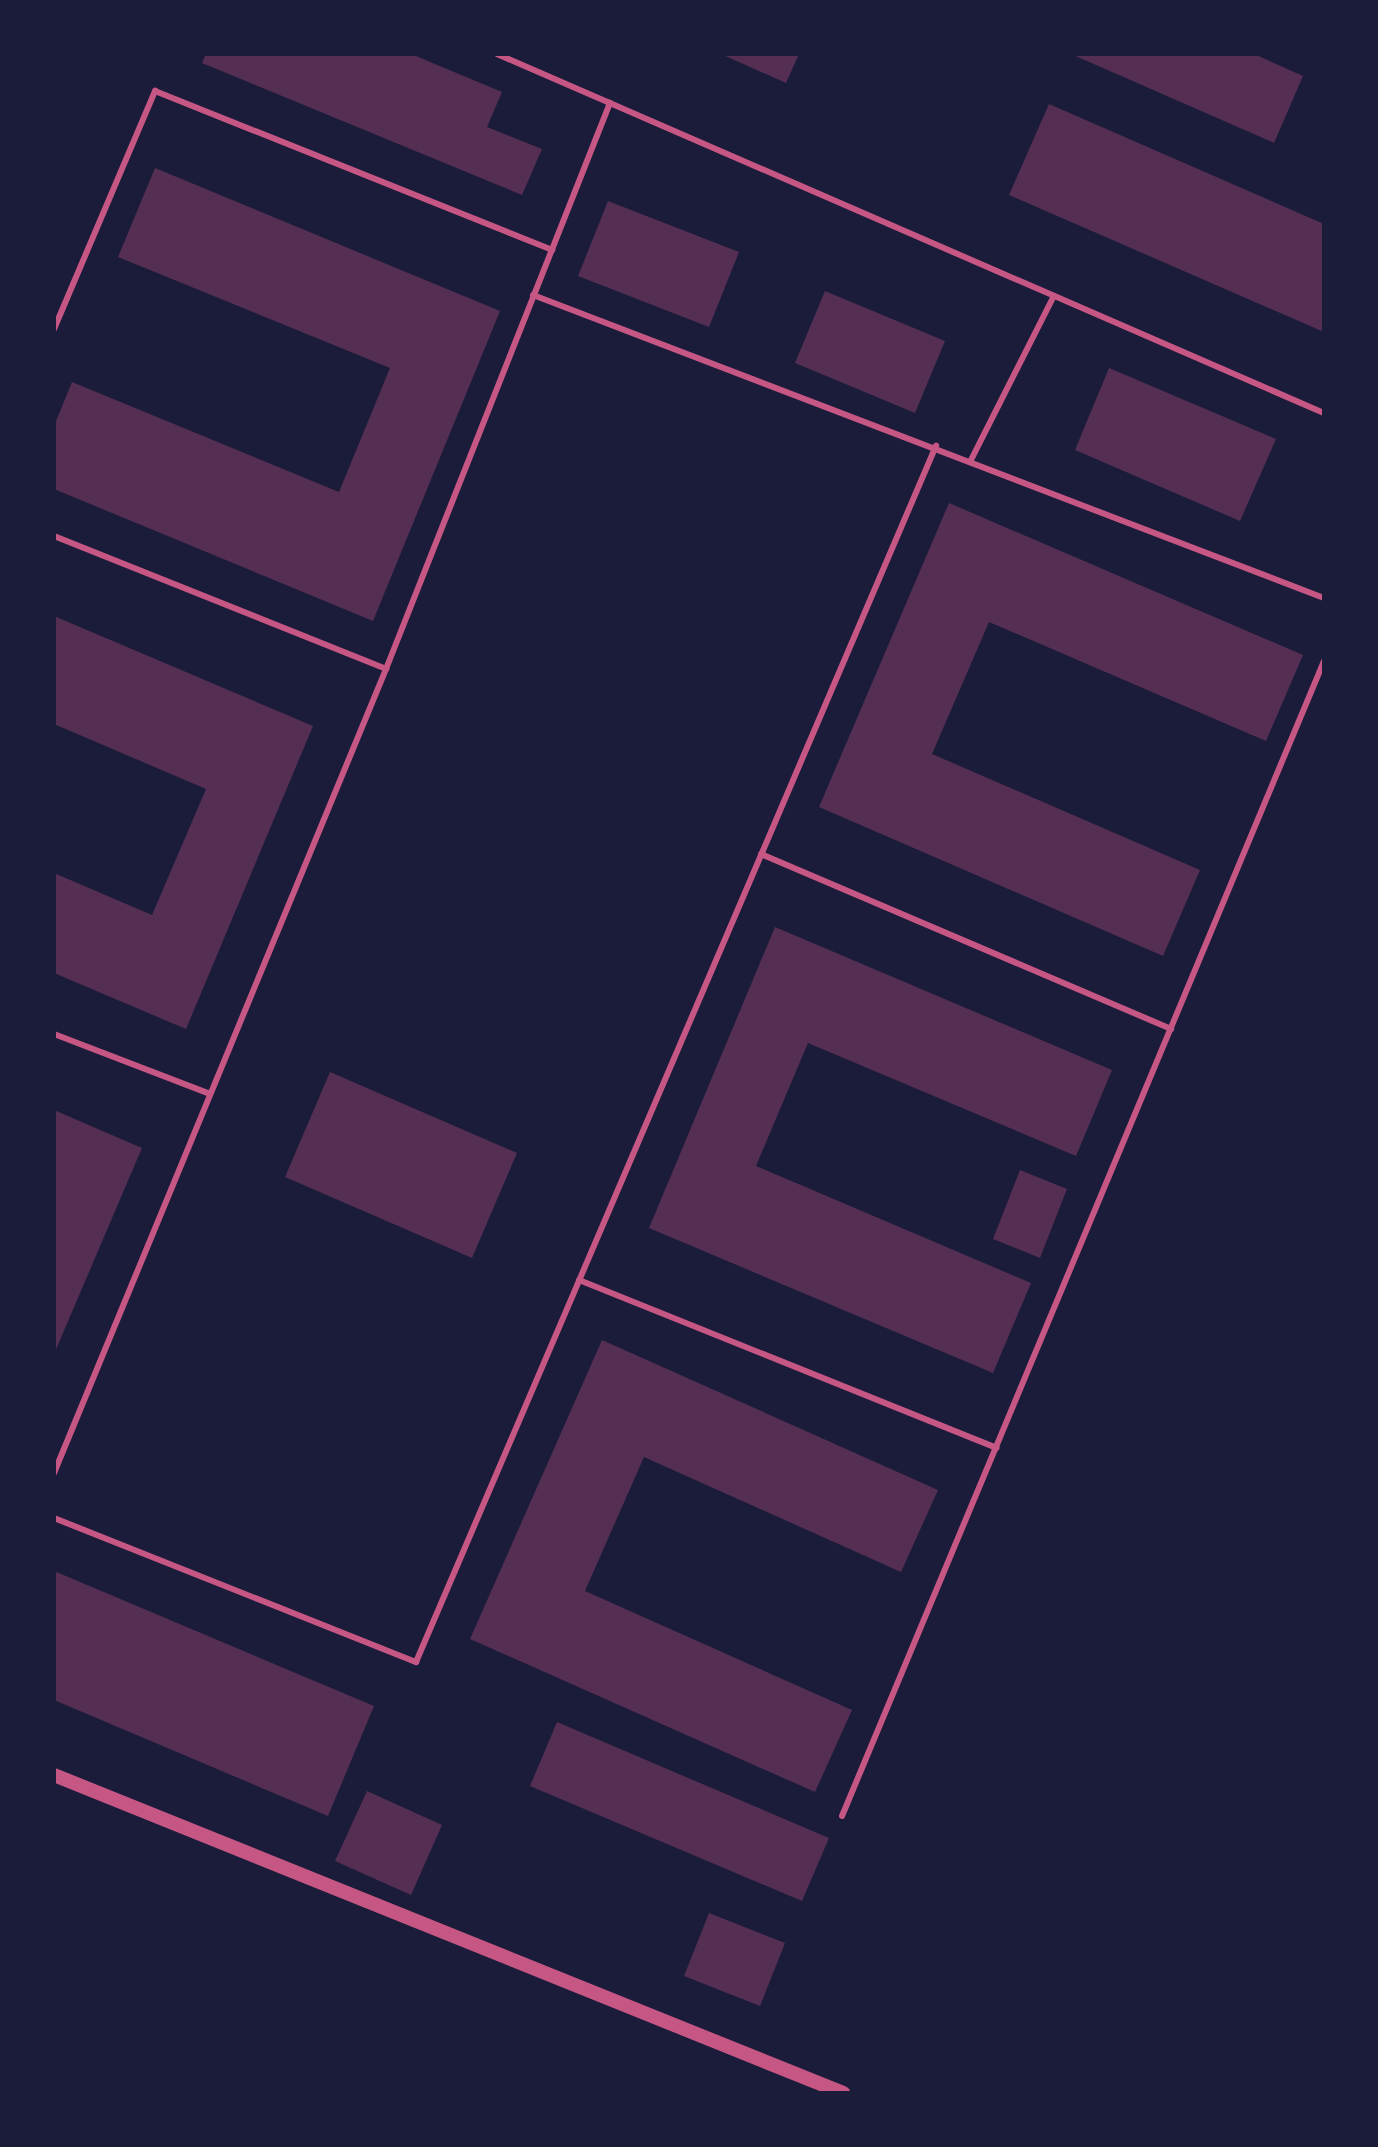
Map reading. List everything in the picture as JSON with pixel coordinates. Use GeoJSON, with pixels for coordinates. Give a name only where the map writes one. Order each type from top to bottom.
{"type":"FeatureCollection","features":[{"type":"Feature","properties":{"kind":"street"},"geometry":{"type":"LineString","coordinates":[[54,1775],[843,2093]]}},
{"type":"Feature","properties":{"kind":"lane"},"geometry":{"type":"LineString","coordinates":[[497,54],[1324,413]]}},
{"type":"Feature","properties":{"kind":"lane"},"geometry":{"type":"LineString","coordinates":[[54,329],[155,91],[552,250]]}},
{"type":"Feature","properties":{"kind":"lane"},"geometry":{"type":"LineString","coordinates":[[54,1473],[386,669],[610,103]]}},
{"type":"Feature","properties":{"kind":"lane"},"geometry":{"type":"LineString","coordinates":[[533,295],[936,446],[1324,598]]}},
{"type":"Feature","properties":{"kind":"lane"},"geometry":{"type":"LineString","coordinates":[[971,460],[1054,296]]}},
{"type":"Feature","properties":{"kind":"lane"},"geometry":{"type":"LineString","coordinates":[[54,1518],[416,1662],[936,446]]}},
{"type":"Feature","properties":{"kind":"lane"},"geometry":{"type":"LineString","coordinates":[[54,536],[386,669]]}},
{"type":"Feature","properties":{"kind":"lane"},"geometry":{"type":"LineString","coordinates":[[842,1816],[1324,661]]}},
{"type":"Feature","properties":{"kind":"lane"},"geometry":{"type":"LineString","coordinates":[[761,854],[1171,1029]]}},
{"type":"Feature","properties":{"kind":"lane"},"geometry":{"type":"LineString","coordinates":[[54,1034],[210,1094]]}},
{"type":"Feature","properties":{"kind":"lane"},"geometry":{"type":"LineString","coordinates":[[579,1280],[996,1448]]}},
{"type":"Feature","properties":{"kind":"building"},"geometry":{"type":"Polygon","coordinates":[[[206,54],[411,54],[502,92],[487,127],[542,149],[522,195],[202,63],[206,54]]]}},
{"type":"Feature","properties":{"kind":"building"},"geometry":{"type":"Polygon","coordinates":[[[721,54],[799,54],[786,83],[721,54]]]}},
{"type":"Feature","properties":{"kind":"building"},"geometry":{"type":"Polygon","coordinates":[[[1071,54],[1254,54],[1303,76],[1274,143],[1071,54]]]}},
{"type":"Feature","properties":{"kind":"building"},"geometry":{"type":"Polygon","coordinates":[[[1049,104],[1324,224],[1324,332],[1009,195],[1049,104]]]}},
{"type":"Feature","properties":{"kind":"building"},"geometry":{"type":"Polygon","coordinates":[[[155,168],[500,311],[373,621],[54,489],[54,426],[72,382],[339,492],[390,368],[118,257],[155,168]]]}},
{"type":"Feature","properties":{"kind":"building"},"geometry":{"type":"Polygon","coordinates":[[[608,201],[739,252],[709,327],[578,276],[608,201]]]}},
{"type":"Feature","properties":{"kind":"building"},"geometry":{"type":"Polygon","coordinates":[[[825,291],[945,341],[915,413],[795,363],[825,291]]]}},
{"type":"Feature","properties":{"kind":"building"},"geometry":{"type":"Polygon","coordinates":[[[1109,368],[1276,439],[1240,521],[1075,450],[1109,368]]]}},
{"type":"Feature","properties":{"kind":"building"},"geometry":{"type":"Polygon","coordinates":[[[949,503],[1303,655],[1266,741],[989,622],[932,754],[1200,870],[1163,956],[819,807],[949,503]]]}},
{"type":"Feature","properties":{"kind":"building"},"geometry":{"type":"Polygon","coordinates":[[[54,616],[313,726],[186,1029],[54,973],[54,873],[152,915],[206,789],[54,724],[54,616]]]}},
{"type":"Feature","properties":{"kind":"building"},"geometry":{"type":"Polygon","coordinates":[[[775,927],[1112,1070],[1076,1156],[808,1043],[756,1166],[1031,1283],[993,1373],[649,1228],[775,927]]]}},
{"type":"Feature","properties":{"kind":"building"},"geometry":{"type":"Polygon","coordinates":[[[330,1072],[517,1153],[472,1258],[285,1177],[330,1072]]]}},
{"type":"Feature","properties":{"kind":"building"},"geometry":{"type":"Polygon","coordinates":[[[54,1110],[142,1148],[54,1354],[54,1110]]]}},
{"type":"Feature","properties":{"kind":"building"},"geometry":{"type":"Polygon","coordinates":[[[1020,1170],[1067,1189],[1040,1258],[993,1239],[1020,1170]]]}},
{"type":"Feature","properties":{"kind":"building"},"geometry":{"type":"Polygon","coordinates":[[[602,1340],[938,1490],[901,1572],[644,1457],[585,1591],[852,1710],[815,1792],[470,1639],[602,1340]]]}},
{"type":"Feature","properties":{"kind":"building"},"geometry":{"type":"Polygon","coordinates":[[[54,1571],[374,1706],[328,1816],[54,1700],[54,1571]]]}},
{"type":"Feature","properties":{"kind":"building"},"geometry":{"type":"Polygon","coordinates":[[[557,1722],[829,1838],[802,1901],[530,1786],[557,1722]]]}},
{"type":"Feature","properties":{"kind":"building"},"geometry":{"type":"Polygon","coordinates":[[[367,1791],[442,1825],[411,1895],[335,1861],[367,1791]]]}},
{"type":"Feature","properties":{"kind":"building"},"geometry":{"type":"Polygon","coordinates":[[[709,1913],[785,1943],[760,2006],[684,1976],[709,1913]]]}}]}
